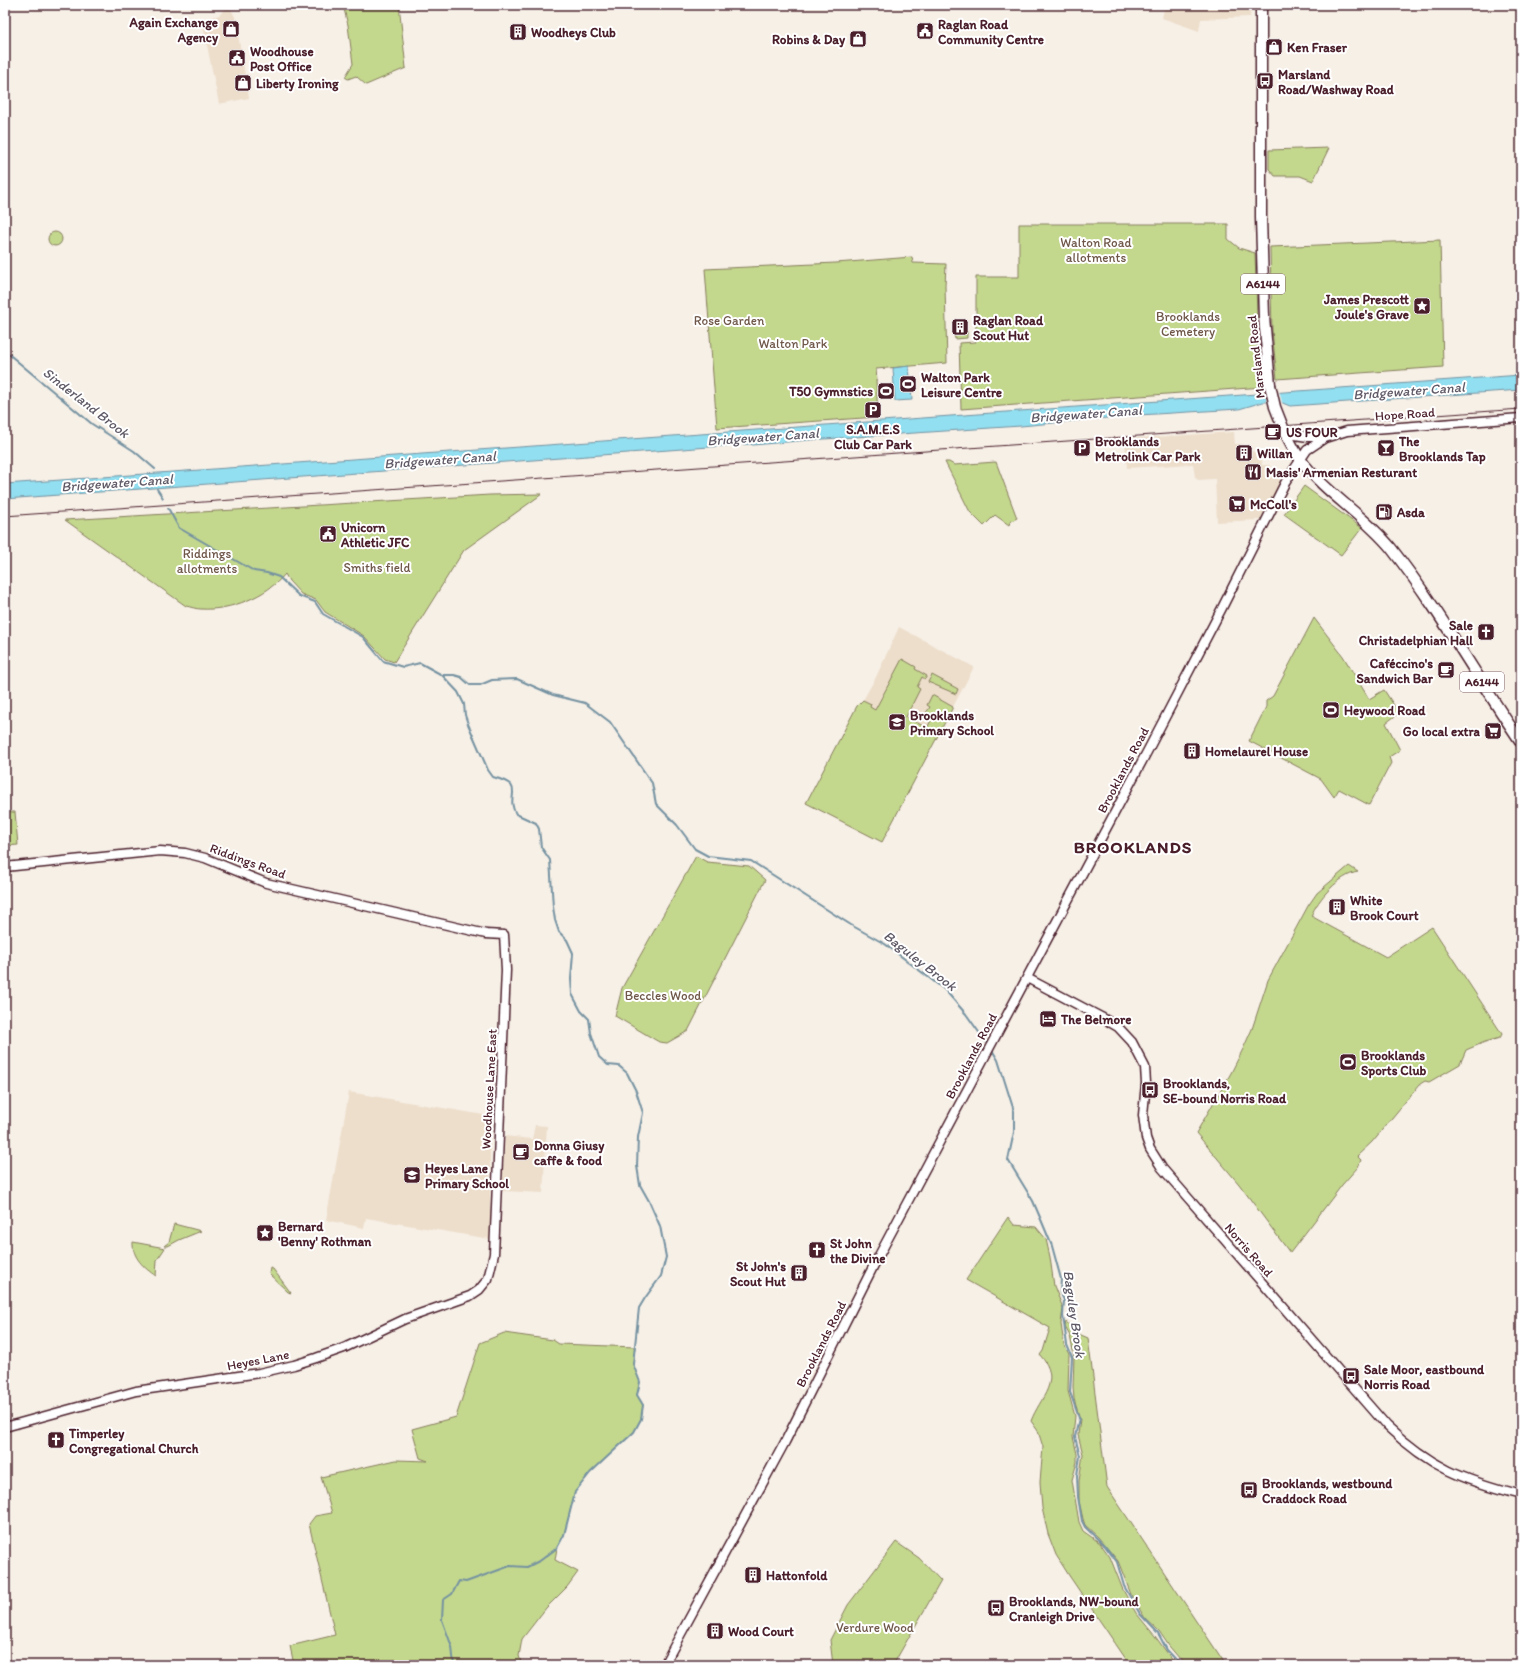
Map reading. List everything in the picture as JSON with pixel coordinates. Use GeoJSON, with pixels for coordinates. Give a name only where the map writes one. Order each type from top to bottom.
{"type":"FeatureCollection","features":[{"type":"Feature","properties":{"kind":"main road","name":"Marsland Road"},"geometry":{"type":"LineString","coordinates":[[1261,5],[1260,182],[1262,261],[1264,317],[1270,385],[1275,407],[1284,430],[1300,459],[1390,547],[1448,629],[1521,742]]}},
{"type":"Feature","properties":{"kind":"main road"},"geometry":{"type":"LineString","coordinates":[[1284,430],[1295,435]]}},
{"type":"Feature","properties":{"kind":"street","name":"Hope Road"},"geometry":{"type":"LineString","coordinates":[[1300,459],[1313,446],[1334,434],[1347,431],[1521,418]]}},
{"type":"Feature","properties":{"kind":"street"},"geometry":{"type":"LineString","coordinates":[[1295,435],[1308,437],[1334,434]]}},
{"type":"Feature","properties":{"kind":"street","name":"Brooklands Road"},"geometry":{"type":"LineString","coordinates":[[664,1665],[785,1442],[875,1263],[1222,608],[1285,483],[1300,459]]}},
{"type":"Feature","properties":{"kind":"street","name":"Riddings Road"},"geometry":{"type":"LineString","coordinates":[[5,867],[160,851],[176,852],[205,858],[266,883],[486,934],[504,935]]}},
{"type":"Feature","properties":{"kind":"street","name":"Woodhouse Lane East"},"geometry":{"type":"LineString","coordinates":[[492,1267],[494,1254],[506,970],[504,935]]}},
{"type":"Feature","properties":{"kind":"street","name":"Norris Road"},"geometry":{"type":"LineString","coordinates":[[1027,978],[1118,1027],[1132,1042],[1145,1068],[1144,1127],[1146,1138],[1154,1157],[1167,1174],[1387,1426],[1420,1454],[1439,1467],[1464,1479],[1521,1495]]}},
{"type":"Feature","properties":{"kind":"street","name":"Heyes Lane"},"geometry":{"type":"LineString","coordinates":[[5,1427],[136,1391],[259,1373],[316,1358],[344,1348],[405,1319],[470,1296],[484,1284],[492,1267]]}},
{"type":"Feature","properties":{"kind":"shaded area"},"geometry":{"type":"Polygon","coordinates":[[[229,5],[235,17],[249,98],[219,104],[202,21],[219,15],[229,5]]]}},
{"type":"Feature","properties":{"kind":"shaded area"},"geometry":{"type":"Polygon","coordinates":[[[1165,5],[1251,5],[1250,17],[1201,19],[1199,31],[1162,18],[1165,5]]]}},
{"type":"Feature","properties":{"kind":"shaded area"},"geometry":{"type":"Polygon","coordinates":[[[1234,432],[1235,444],[1243,444],[1262,458],[1262,465],[1269,465],[1282,481],[1263,519],[1217,522],[1215,479],[1198,480],[1195,477],[1193,464],[1127,468],[1125,439],[1234,432]]]}},
{"type":"Feature","properties":{"kind":"shaded area","name":"Brooklands Primary School"},"geometry":{"type":"Polygon","coordinates":[[[899,627],[974,667],[882,842],[806,803],[857,706],[863,700],[876,677],[899,627]]]}},
{"type":"Feature","properties":{"kind":"shaded area","name":"Heyes Lane Primary School"},"geometry":{"type":"Polygon","coordinates":[[[349,1092],[490,1116],[490,1239],[366,1218],[364,1228],[326,1220],[349,1092]]]}},
{"type":"Feature","properties":{"kind":"shaded area"},"geometry":{"type":"Polygon","coordinates":[[[535,1125],[547,1126],[543,1193],[502,1191],[505,1136],[532,1139],[535,1125]]]}},
{"type":"Feature","properties":{"kind":"green space"},"geometry":{"type":"Polygon","coordinates":[[[343,5],[399,5],[406,68],[366,85],[356,76],[348,79],[345,77],[353,64],[348,25],[343,5]]]}},
{"type":"Feature","properties":{"kind":"green space"},"geometry":{"type":"Polygon","coordinates":[[[1329,148],[1313,181],[1300,176],[1275,176],[1269,169],[1269,150],[1329,148]]]}},
{"type":"Feature","properties":{"kind":"green space","name":"Brooklands Cemetery"},"geometry":{"type":"Polygon","coordinates":[[[1019,224],[1228,224],[1228,239],[1239,248],[1255,253],[1258,351],[1263,387],[961,409],[959,343],[976,342],[976,277],[1019,277],[1019,224]]]}},
{"type":"Feature","properties":{"kind":"green space"},"geometry":{"type":"Polygon","coordinates":[[[55,232],[60,234],[62,239],[60,244],[55,246],[50,244],[48,239],[50,234],[55,232]]]}},
{"type":"Feature","properties":{"kind":"green space"},"geometry":{"type":"Polygon","coordinates":[[[1440,240],[1443,367],[1277,379],[1272,330],[1270,247],[1440,240]]]}},
{"type":"Feature","properties":{"kind":"green space","name":"Walton Park"},"geometry":{"type":"Polygon","coordinates":[[[912,257],[913,263],[946,264],[945,286],[947,363],[876,369],[878,417],[717,428],[705,269],[836,263],[912,257]]]}},
{"type":"Feature","properties":{"kind":"green space"},"geometry":{"type":"Polygon","coordinates":[[[967,331],[967,338],[955,339],[954,332],[967,331]]]}},
{"type":"Feature","properties":{"kind":"green space"},"geometry":{"type":"Polygon","coordinates":[[[945,462],[949,462],[954,465],[996,462],[1017,518],[1010,522],[1009,525],[995,515],[984,526],[970,512],[945,462]]]}},
{"type":"Feature","properties":{"kind":"green space"},"geometry":{"type":"Polygon","coordinates":[[[1304,486],[1362,528],[1341,555],[1284,514],[1304,486]]]}},
{"type":"Feature","properties":{"kind":"green space"},"geometry":{"type":"Polygon","coordinates":[[[542,494],[464,550],[394,662],[385,659],[364,636],[325,612],[316,600],[301,594],[289,581],[285,574],[268,589],[236,605],[212,609],[194,608],[186,606],[65,520],[490,495],[542,494]]]}},
{"type":"Feature","properties":{"kind":"green space","name":"Heywood Road"},"geometry":{"type":"Polygon","coordinates":[[[1314,618],[1343,656],[1369,699],[1384,690],[1399,713],[1386,723],[1400,750],[1389,757],[1391,763],[1369,805],[1339,789],[1334,797],[1321,779],[1249,741],[1266,707],[1266,701],[1273,696],[1314,618]]]}},
{"type":"Feature","properties":{"kind":"green space","name":"Brooklands Primary School"},"geometry":{"type":"Polygon","coordinates":[[[902,659],[916,667],[915,669],[927,676],[925,679],[922,677],[917,687],[920,689],[906,717],[927,728],[933,717],[926,713],[930,707],[927,705],[932,695],[953,707],[882,842],[806,803],[857,706],[863,700],[871,704],[870,707],[875,710],[902,659]]]}},
{"type":"Feature","properties":{"kind":"green space"},"geometry":{"type":"Polygon","coordinates":[[[932,675],[958,689],[956,694],[928,682],[932,675]]]}},
{"type":"Feature","properties":{"kind":"green space"},"geometry":{"type":"Polygon","coordinates":[[[5,812],[15,812],[18,845],[5,846],[5,812]]]}},
{"type":"Feature","properties":{"kind":"green space","name":"Beccles Wood"},"geometry":{"type":"Polygon","coordinates":[[[696,856],[707,862],[749,866],[765,880],[688,1031],[667,1043],[659,1042],[615,1016],[622,988],[696,856]]]}},
{"type":"Feature","properties":{"kind":"green space","name":"Brooklands Sports Club"},"geometry":{"type":"Polygon","coordinates":[[[1349,866],[1358,872],[1344,878],[1330,889],[1314,909],[1311,916],[1386,957],[1432,927],[1502,1034],[1500,1038],[1485,1042],[1466,1050],[1460,1064],[1429,1082],[1425,1081],[1420,1084],[1372,1142],[1357,1156],[1361,1160],[1358,1167],[1342,1185],[1290,1253],[1239,1184],[1196,1133],[1231,1073],[1243,1049],[1252,1029],[1268,980],[1308,906],[1317,893],[1349,866]]]}},
{"type":"Feature","properties":{"kind":"green space"},"geometry":{"type":"Polygon","coordinates":[[[1008,1217],[1014,1225],[1036,1227],[1046,1239],[1054,1286],[1063,1308],[1061,1324],[1064,1345],[1069,1354],[1068,1391],[1075,1416],[1073,1437],[1077,1454],[1077,1462],[1072,1480],[1079,1522],[1083,1531],[1100,1543],[1110,1557],[1123,1590],[1136,1613],[1176,1665],[1130,1665],[1056,1555],[1048,1534],[1042,1508],[1040,1482],[1043,1447],[1038,1431],[1031,1421],[1048,1389],[1050,1381],[1050,1373],[1047,1364],[1040,1355],[1043,1351],[1050,1328],[966,1280],[1008,1217]]]}},
{"type":"Feature","properties":{"kind":"green space"},"geometry":{"type":"Polygon","coordinates":[[[174,1224],[201,1231],[168,1246],[164,1246],[169,1242],[174,1224]]]}},
{"type":"Feature","properties":{"kind":"green space"},"geometry":{"type":"Polygon","coordinates":[[[133,1242],[165,1248],[157,1260],[156,1276],[140,1262],[134,1253],[133,1242]]]}},
{"type":"Feature","properties":{"kind":"green space"},"geometry":{"type":"Polygon","coordinates":[[[270,1268],[273,1269],[291,1293],[288,1292],[269,1274],[270,1268]]]}},
{"type":"Feature","properties":{"kind":"green space"},"geometry":{"type":"Polygon","coordinates":[[[1066,1322],[1081,1335],[1088,1338],[1107,1487],[1226,1665],[1185,1665],[1159,1631],[1145,1618],[1132,1597],[1118,1561],[1098,1537],[1085,1525],[1079,1501],[1079,1481],[1083,1454],[1078,1435],[1080,1419],[1074,1399],[1074,1356],[1070,1336],[1065,1327],[1066,1322]]]}},
{"type":"Feature","properties":{"kind":"green space"},"geometry":{"type":"Polygon","coordinates":[[[504,1333],[553,1340],[559,1344],[635,1347],[633,1364],[640,1382],[637,1395],[643,1405],[641,1419],[634,1432],[590,1473],[575,1492],[564,1535],[557,1548],[555,1560],[578,1572],[567,1587],[546,1608],[522,1639],[519,1656],[522,1665],[294,1665],[290,1646],[335,1635],[309,1524],[315,1516],[332,1513],[321,1477],[396,1460],[428,1461],[420,1458],[412,1429],[456,1417],[480,1343],[504,1333]]]}},
{"type":"Feature","properties":{"kind":"green space","name":"Verdure Wood"},"geometry":{"type":"Polygon","coordinates":[[[896,1542],[919,1558],[941,1581],[893,1665],[833,1665],[830,1640],[848,1605],[896,1542]]]}},
{"type":"Feature","properties":{"kind":"water"},"geometry":{"type":"Polygon","coordinates":[[[909,366],[912,400],[895,401],[893,368],[909,366]]]}},
{"type":"Feature","properties":{"kind":"water","name":"Bridgewater Canal"},"geometry":{"type":"Polygon","coordinates":[[[1521,375],[1521,390],[1290,406],[1280,402],[1263,402],[1239,409],[1139,415],[1021,426],[750,444],[5,499],[5,484],[1521,375]]]}},
{"type":"Feature","properties":{"kind":"pier"},"geometry":{"type":"Polygon","coordinates":[[[1279,390],[1283,406],[1267,404],[1264,391],[1279,390]]]}},
{"type":"Feature","properties":{"kind":"waterway","name":"Sinderland Brook"},"geometry":{"type":"LineString","coordinates":[[5,351],[92,424],[134,451],[155,469]]}},
{"type":"Feature","properties":{"kind":"waterway","name":"Bridgewater Canal"},"geometry":{"type":"LineString","coordinates":[[157,489],[163,498]]}},
{"type":"Feature","properties":{"kind":"waterway"},"geometry":{"type":"LineString","coordinates":[[168,508],[179,528],[254,571],[279,577],[299,596],[315,602],[323,614],[363,637],[383,661],[403,667],[420,663],[442,675],[458,692],[464,704],[468,724],[488,770],[493,777],[504,780],[510,784],[513,792],[513,807],[516,814],[536,823],[539,829],[541,847],[550,860],[555,920],[559,932],[567,940],[573,953],[571,979],[572,994],[581,1011],[589,1019],[591,1033],[599,1057],[608,1065],[619,1066],[627,1073],[636,1091],[643,1113],[638,1137],[637,1166],[640,1185],[660,1226],[666,1257],[661,1276],[639,1308],[633,1364],[640,1382],[637,1395],[643,1405],[641,1419],[634,1432],[590,1473],[575,1492],[564,1535],[557,1548],[541,1560],[527,1567],[510,1566],[466,1582],[459,1581],[452,1594],[443,1600],[442,1620],[452,1647],[454,1665]]}},
{"type":"Feature","properties":{"kind":"waterway","name":"Baguley Brook"},"geometry":{"type":"LineString","coordinates":[[442,675],[454,675],[461,677],[470,685],[480,685],[492,680],[517,679],[553,695],[585,703],[610,722],[652,783],[656,804],[677,825],[695,849],[708,856],[751,861],[851,925],[885,944],[945,990],[966,1014],[988,1045]]}},
{"type":"Feature","properties":{"kind":"waterway","name":"Baguley Brook"},"geometry":{"type":"LineString","coordinates":[[992,1050],[998,1060],[1014,1111],[1014,1132],[1008,1160],[1033,1201],[1052,1246],[1061,1279],[1060,1292],[1064,1300],[1063,1316],[1067,1345],[1072,1357],[1070,1392],[1079,1418],[1075,1437],[1080,1456],[1077,1475],[1078,1497],[1082,1521],[1085,1527],[1105,1546],[1117,1562],[1124,1586],[1140,1614],[1158,1633],[1167,1650],[1181,1665]]}},
{"type":"Feature","properties":{"kind":"tram line"},"geometry":{"type":"LineString","coordinates":[[5,516],[1521,409]]}},
{"type":"Feature","properties":{"kind":"place","name":"Again Exchange Agency"},"geometry":{"type":"Point","coordinates":[231,29]}},
{"type":"Feature","properties":{"kind":"place","name":"Raglan Road Community Centre"},"geometry":{"type":"Point","coordinates":[925,31]}},
{"type":"Feature","properties":{"kind":"place","name":"Woodheys Club"},"geometry":{"type":"Point","coordinates":[518,32]}},
{"type":"Feature","properties":{"kind":"place","name":"Robins & Day"},"geometry":{"type":"Point","coordinates":[858,39]}},
{"type":"Feature","properties":{"kind":"place","name":"Ken Fraser"},"geometry":{"type":"Point","coordinates":[1274,47]}},
{"type":"Feature","properties":{"kind":"place","name":"Woodhouse Post Office"},"geometry":{"type":"Point","coordinates":[237,58]}},
{"type":"Feature","properties":{"kind":"place","name":"Marsland Road/Washway Road"},"geometry":{"type":"Point","coordinates":[1265,81]}},
{"type":"Feature","properties":{"kind":"place","name":"Liberty Ironing"},"geometry":{"type":"Point","coordinates":[243,83]}},
{"type":"Feature","properties":{"kind":"place","name":"James Prescott Joule's Grave"},"geometry":{"type":"Point","coordinates":[1422,306]}},
{"type":"Feature","properties":{"kind":"place","name":"Raglan Road Scout Hut"},"geometry":{"type":"Point","coordinates":[960,327]}},
{"type":"Feature","properties":{"kind":"place","name":"Walton Park Leisure Centre"},"geometry":{"type":"Point","coordinates":[908,384]}},
{"type":"Feature","properties":{"kind":"place","name":"T50 Gymnstics"},"geometry":{"type":"Point","coordinates":[886,391]}},
{"type":"Feature","properties":{"kind":"place","name":"S.A.M.E.S Club Car Park"},"geometry":{"type":"Point","coordinates":[873,410]}},
{"type":"Feature","properties":{"kind":"place","name":"US FOUR"},"geometry":{"type":"Point","coordinates":[1273,432]}},
{"type":"Feature","properties":{"kind":"place","name":"Brooklands Metrolink Car Park"},"geometry":{"type":"Point","coordinates":[1082,448]}},
{"type":"Feature","properties":{"kind":"place","name":"The Brooklands Tap"},"geometry":{"type":"Point","coordinates":[1386,448]}},
{"type":"Feature","properties":{"kind":"place","name":"Willan"},"geometry":{"type":"Point","coordinates":[1244,453]}},
{"type":"Feature","properties":{"kind":"place","name":"Masis' Armenian Resturant"},"geometry":{"type":"Point","coordinates":[1253,472]}},
{"type":"Feature","properties":{"kind":"place","name":"McColl's"},"geometry":{"type":"Point","coordinates":[1237,504]}},
{"type":"Feature","properties":{"kind":"place","name":"Asda"},"geometry":{"type":"Point","coordinates":[1384,512]}},
{"type":"Feature","properties":{"kind":"place","name":"Unicorn Athletic JFC"},"geometry":{"type":"Point","coordinates":[328,534]}},
{"type":"Feature","properties":{"kind":"place","name":"Sale Christadelphian Hall"},"geometry":{"type":"Point","coordinates":[1486,632]}},
{"type":"Feature","properties":{"kind":"place","name":"Caféccino's Sandwich Bar"},"geometry":{"type":"Point","coordinates":[1446,670]}},
{"type":"Feature","properties":{"kind":"place","name":"Heywood Road"},"geometry":{"type":"Point","coordinates":[1331,710]}},
{"type":"Feature","properties":{"kind":"place","name":"Brooklands Primary School"},"geometry":{"type":"Point","coordinates":[897,722]}},
{"type":"Feature","properties":{"kind":"place","name":"Go local extra"},"geometry":{"type":"Point","coordinates":[1493,731]}},
{"type":"Feature","properties":{"kind":"place","name":"Homelaurel House"},"geometry":{"type":"Point","coordinates":[1192,751]}},
{"type":"Feature","properties":{"kind":"place","name":"White Brook Court"},"geometry":{"type":"Point","coordinates":[1337,907]}},
{"type":"Feature","properties":{"kind":"place","name":"The Belmore"},"geometry":{"type":"Point","coordinates":[1048,1019]}},
{"type":"Feature","properties":{"kind":"place","name":"Brooklands Sports Club"},"geometry":{"type":"Point","coordinates":[1348,1062]}},
{"type":"Feature","properties":{"kind":"place","name":"Brooklands, SE-bound Norris Road"},"geometry":{"type":"Point","coordinates":[1150,1090]}},
{"type":"Feature","properties":{"kind":"place","name":"Donna Giusy caffe & food"},"geometry":{"type":"Point","coordinates":[521,1152]}},
{"type":"Feature","properties":{"kind":"place","name":"Heyes Lane Primary School"},"geometry":{"type":"Point","coordinates":[412,1175]}},
{"type":"Feature","properties":{"kind":"place","name":"Bernard 'Benny' Rothman"},"geometry":{"type":"Point","coordinates":[265,1233]}},
{"type":"Feature","properties":{"kind":"place","name":"St John the Divine"},"geometry":{"type":"Point","coordinates":[817,1250]}},
{"type":"Feature","properties":{"kind":"place","name":"St John's Scout Hut"},"geometry":{"type":"Point","coordinates":[799,1273]}},
{"type":"Feature","properties":{"kind":"place","name":"Sale Moor, eastbound Norris Road"},"geometry":{"type":"Point","coordinates":[1351,1376]}},
{"type":"Feature","properties":{"kind":"place","name":"Timperley Congregational Church"},"geometry":{"type":"Point","coordinates":[56,1440]}},
{"type":"Feature","properties":{"kind":"place","name":"Brooklands, westbound Craddock Road"},"geometry":{"type":"Point","coordinates":[1249,1490]}},
{"type":"Feature","properties":{"kind":"place","name":"Hattonfold"},"geometry":{"type":"Point","coordinates":[753,1575]}},
{"type":"Feature","properties":{"kind":"place","name":"Brooklands, NW-bound Cranleigh Drive"},"geometry":{"type":"Point","coordinates":[996,1608]}},
{"type":"Feature","properties":{"kind":"place","name":"Wood Court"},"geometry":{"type":"Point","coordinates":[715,1631]}},
{"type":"Feature","properties":{"kind":"district","name":"BROOKLANDS"},"geometry":{"type":"Point","coordinates":[1133,847]}},
{"type":"Feature","properties":{"kind":"park label","name":"Walton Road allotments"},"geometry":{"type":"Point","coordinates":[1096,250]}},
{"type":"Feature","properties":{"kind":"park label","name":"Rose Garden"},"geometry":{"type":"Point","coordinates":[729,320]}},
{"type":"Feature","properties":{"kind":"park label","name":"Riddings allotments"},"geometry":{"type":"Point","coordinates":[207,560]}},
{"type":"Feature","properties":{"kind":"park label","name":"Smiths field"},"geometry":{"type":"Point","coordinates":[377,567]}}]}
